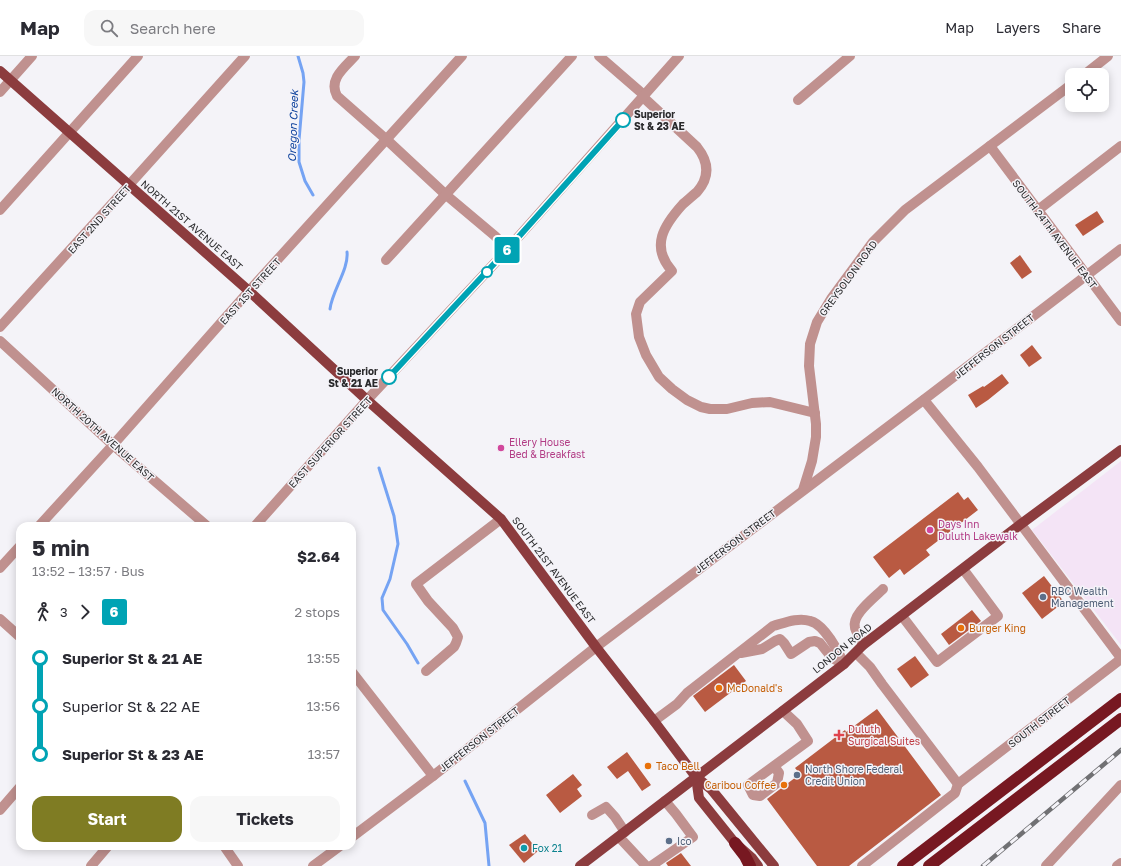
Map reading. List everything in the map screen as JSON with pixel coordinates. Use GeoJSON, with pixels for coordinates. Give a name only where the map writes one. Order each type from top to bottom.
{"type":"FeatureCollection","features":[{"type":"Feature","properties":{"kind":"highway"},"geometry":{"type":"LineString","coordinates":[[903,866],[1121,699]]}},
{"type":"Feature","properties":{"kind":"highway"},"geometry":{"type":"LineString","coordinates":[[929,866],[1121,719]]}},
{"type":"Feature","properties":{"kind":"highway"},"geometry":{"type":"LineString","coordinates":[[735,843],[750,866]]}},
{"type":"Feature","properties":{"kind":"main road","name":"NORTH 21ST AVENUE EAST"},"geometry":{"type":"LineString","coordinates":[[0,71],[249,291],[367,400]]}},
{"type":"Feature","properties":{"kind":"main road","name":"SOUTH 21ST AVENUE EAST"},"geometry":{"type":"LineString","coordinates":[[367,400],[501,519],[596,647],[696,777],[711,789],[774,866]]}},
{"type":"Feature","properties":{"kind":"main road","name":"LONDON ROAD"},"geometry":{"type":"LineString","coordinates":[[580,866],[844,664],[860,649],[1021,524],[1121,450]]}},
{"type":"Feature","properties":{"kind":"main road","name":"SOUTH 21ST AVENUE EAST"},"geometry":{"type":"LineString","coordinates":[[696,777],[699,798],[735,843],[752,858],[758,866]]}},
{"type":"Feature","properties":{"kind":"street"},"geometry":{"type":"LineString","coordinates":[[0,92],[32,56]]}},
{"type":"Feature","properties":{"kind":"street"},"geometry":{"type":"LineString","coordinates":[[0,210],[138,56]]}},
{"type":"Feature","properties":{"kind":"street","name":"EAST 2ND STREET"},"geometry":{"type":"LineString","coordinates":[[0,327],[245,56]]}},
{"type":"Feature","properties":{"kind":"street"},"geometry":{"type":"LineString","coordinates":[[355,56],[335,78],[335,91],[341,100],[508,249]]}},
{"type":"Feature","properties":{"kind":"street","name":"EAST 1ST STREET"},"geometry":{"type":"LineString","coordinates":[[42,522],[113,445],[249,291],[462,56]]}},
{"type":"Feature","properties":{"kind":"street"},"geometry":{"type":"LineString","coordinates":[[386,260],[572,56]]}},
{"type":"Feature","properties":{"kind":"street"},"geometry":{"type":"LineString","coordinates":[[599,56],[644,96],[697,147],[702,153],[706,165],[705,177],[701,186],[674,216],[660,240],[662,255],[666,265],[672,271],[640,302],[637,308],[636,322],[639,337],[653,368],[659,377],[672,389],[687,400],[701,407],[727,409],[752,402],[770,402],[815,413]]}},
{"type":"Feature","properties":{"kind":"street","name":"EAST SUPERIOR STREET"},"geometry":{"type":"LineString","coordinates":[[259,522],[367,400],[508,249],[679,56]]}},
{"type":"Feature","properties":{"kind":"street"},"geometry":{"type":"LineString","coordinates":[[798,100],[850,56]]}},
{"type":"Feature","properties":{"kind":"street"},"geometry":{"type":"LineString","coordinates":[[1093,68],[1108,56]]}},
{"type":"Feature","properties":{"kind":"street","name":"GREYSOLON ROAD"},"geometry":{"type":"LineString","coordinates":[[803,490],[812,461],[816,437],[815,413],[810,376],[810,344],[821,314],[867,250],[881,233],[905,210],[1065,89]]}},
{"type":"Feature","properties":{"kind":"street","name":"SOUTH 24TH AVENUE EAST"},"geometry":{"type":"LineString","coordinates":[[990,146],[1121,321]]}},
{"type":"Feature","properties":{"kind":"street"},"geometry":{"type":"LineString","coordinates":[[1038,210],[1121,146]]}},
{"type":"Feature","properties":{"kind":"street","name":"JEFFERSON STREET"},"geometry":{"type":"LineString","coordinates":[[356,834],[433,776],[596,647],[924,400],[1121,249]]}},
{"type":"Feature","properties":{"kind":"street","name":"NORTH 20TH AVENUE EAST"},"geometry":{"type":"LineString","coordinates":[[0,341],[113,445],[202,522]]}},
{"type":"Feature","properties":{"kind":"street"},"geometry":{"type":"LineString","coordinates":[[924,400],[1021,524],[1121,659]]}},
{"type":"Feature","properties":{"kind":"street"},"geometry":{"type":"LineString","coordinates":[[426,671],[454,647],[458,637],[453,628],[428,601],[416,584],[501,519]]}},
{"type":"Feature","properties":{"kind":"street"},"geometry":{"type":"LineString","coordinates":[[0,568],[16,550]]}},
{"type":"Feature","properties":{"kind":"street"},"geometry":{"type":"LineString","coordinates":[[902,616],[937,662],[998,616],[963,569]]}},
{"type":"Feature","properties":{"kind":"street"},"geometry":{"type":"LineString","coordinates":[[883,589],[867,604],[855,620],[860,649],[886,690],[958,784]]}},
{"type":"Feature","properties":{"kind":"street"},"geometry":{"type":"LineString","coordinates":[[0,619],[16,633]]}},
{"type":"Feature","properties":{"kind":"street"},"geometry":{"type":"LineString","coordinates":[[654,721],[677,704],[687,693],[773,626],[789,621],[810,621],[819,626],[839,652],[844,664]]}},
{"type":"Feature","properties":{"kind":"street"},"geometry":{"type":"LineString","coordinates":[[740,653],[762,650],[775,640],[780,639],[791,654],[809,642],[815,641],[820,643],[832,658],[844,664]]}},
{"type":"Feature","properties":{"kind":"street","name":"SOUTH STREET"},"geometry":{"type":"LineString","coordinates":[[862,866],[955,794],[958,784],[1121,659]]}},
{"type":"Feature","properties":{"kind":"street"},"geometry":{"type":"LineString","coordinates":[[356,677],[433,776]]}},
{"type":"Feature","properties":{"kind":"street"},"geometry":{"type":"LineString","coordinates":[[774,766],[808,741],[796,724],[783,711]]}},
{"type":"Feature","properties":{"kind":"street"},"geometry":{"type":"LineString","coordinates":[[1046,866],[1121,785]]}},
{"type":"Feature","properties":{"kind":"street"},"geometry":{"type":"LineString","coordinates":[[0,810],[16,792]]}},
{"type":"Feature","properties":{"kind":"street"},"geometry":{"type":"LineString","coordinates":[[651,866],[693,838],[665,801]]}},
{"type":"Feature","properties":{"kind":"street"},"geometry":{"type":"LineString","coordinates":[[592,815],[606,807],[615,818],[622,834],[646,866]]}},
{"type":"Feature","properties":{"kind":"street"},"geometry":{"type":"LineString","coordinates":[[91,866],[105,850]]}},
{"type":"Feature","properties":{"kind":"street"},"geometry":{"type":"LineString","coordinates":[[227,850],[238,866]]}},
{"type":"Feature","properties":{"kind":"street"},"geometry":{"type":"LineString","coordinates":[[313,866],[335,850]]}},
{"type":"Feature","properties":{"kind":"street"},"geometry":{"type":"LineString","coordinates":[[1118,866],[1121,863]]}},
{"type":"Feature","properties":{"kind":"shaded area"},"geometry":{"type":"Polygon","coordinates":[[[1121,461],[1121,645],[1032,530],[1121,461]]]}},
{"type":"Feature","properties":{"kind":"building"},"geometry":{"type":"Polygon","coordinates":[[[1097,211],[1104,222],[1083,236],[1075,225],[1097,211]]]}},
{"type":"Feature","properties":{"kind":"building"},"geometry":{"type":"Polygon","coordinates":[[[1020,255],[1032,272],[1022,279],[1010,263],[1020,255]]]}},
{"type":"Feature","properties":{"kind":"building"},"geometry":{"type":"Polygon","coordinates":[[[1032,345],[1042,358],[1029,367],[1020,355],[1032,345]]]}},
{"type":"Feature","properties":{"kind":"building"},"geometry":{"type":"Polygon","coordinates":[[[1002,374],[1009,383],[976,408],[968,395],[983,386],[984,387],[1002,374]]]}},
{"type":"Feature","properties":{"kind":"building","name":"Days Inn Duluth Lakewalk"},"geometry":{"type":"Polygon","coordinates":[[[958,492],[964,500],[968,497],[978,510],[926,550],[930,555],[904,575],[900,569],[889,578],[873,557],[958,492]]]}},
{"type":"Feature","properties":{"kind":"building","name":"RBC Wealth Management"},"geometry":{"type":"Polygon","coordinates":[[[1044,576],[1064,602],[1042,619],[1022,593],[1044,576]]]}},
{"type":"Feature","properties":{"kind":"building","name":"Burger King"},"geometry":{"type":"Polygon","coordinates":[[[972,610],[981,621],[949,645],[941,634],[972,610]]]}},
{"type":"Feature","properties":{"kind":"building"},"geometry":{"type":"Polygon","coordinates":[[[915,656],[929,675],[911,688],[897,669],[915,656]]]}},
{"type":"Feature","properties":{"kind":"building","name":"McDonald's"},"geometry":{"type":"Polygon","coordinates":[[[734,665],[746,681],[705,712],[693,696],[734,665]]]}},
{"type":"Feature","properties":{"kind":"building"},"geometry":{"type":"Polygon","coordinates":[[[877,709],[941,795],[849,866],[817,866],[767,799],[800,774],[795,768],[845,730],[846,732],[877,709]]]}},
{"type":"Feature","properties":{"kind":"building"},"geometry":{"type":"Polygon","coordinates":[[[627,752],[651,785],[642,791],[628,771],[617,779],[607,767],[627,752]]]}},
{"type":"Feature","properties":{"kind":"building"},"geometry":{"type":"Polygon","coordinates":[[[573,774],[582,785],[577,789],[582,796],[560,813],[546,795],[573,774]]]}},
{"type":"Feature","properties":{"kind":"building","name":"Fox 21"},"geometry":{"type":"Polygon","coordinates":[[[525,834],[538,851],[524,863],[509,845],[525,834]]]}},
{"type":"Feature","properties":{"kind":"building"},"geometry":{"type":"Polygon","coordinates":[[[681,853],[691,866],[668,866],[666,863],[681,853]]]}},
{"type":"Feature","properties":{"kind":"waterway","name":"Oregon Creek"},"geometry":{"type":"LineString","coordinates":[[298,56],[304,82],[299,140],[299,162],[305,181],[313,195]]}},
{"type":"Feature","properties":{"kind":"waterway","name":"Oregon Creek"},"geometry":{"type":"LineString","coordinates":[[330,309],[331,302],[343,273],[347,259],[347,252]]}},
{"type":"Feature","properties":{"kind":"waterway","name":"Oregon Creek"},"geometry":{"type":"LineString","coordinates":[[379,468],[394,516],[398,544],[390,579],[382,598],[383,610],[407,644],[418,663]]}},
{"type":"Feature","properties":{"kind":"waterway","name":"Oregon Creek"},"geometry":{"type":"LineString","coordinates":[[465,781],[485,823],[489,866]]}},
{"type":"Feature","properties":{"kind":"railway"},"geometry":{"type":"LineString","coordinates":[[983,866],[1121,750]]}},
{"type":"Feature","properties":{"kind":"bus line","name":"6"},"geometry":{"type":"LineString","coordinates":[[389,377],[505,252],[623,120]]}},
{"type":"Feature","properties":{"kind":"place","name":"Superior St & 23 AE"},"geometry":{"type":"Point","coordinates":[623,120]}},
{"type":"Feature","properties":{"kind":"place","name":"Superior St & 21 AE"},"geometry":{"type":"Point","coordinates":[389,377]}},
{"type":"Feature","properties":{"kind":"place","name":"Ellery House Bed & Breakfast"},"geometry":{"type":"Point","coordinates":[501,448]}},
{"type":"Feature","properties":{"kind":"place","name":"Days Inn Duluth Lakewalk"},"geometry":{"type":"Point","coordinates":[930,530]}},
{"type":"Feature","properties":{"kind":"place","name":"RBC Wealth Management"},"geometry":{"type":"Point","coordinates":[1043,597]}},
{"type":"Feature","properties":{"kind":"place","name":"Burger King"},"geometry":{"type":"Point","coordinates":[961,628]}},
{"type":"Feature","properties":{"kind":"place","name":"McDonald's"},"geometry":{"type":"Point","coordinates":[719,688]}},
{"type":"Feature","properties":{"kind":"place","name":"Duluth Surgical Suites"},"geometry":{"type":"Point","coordinates":[839,735]}},
{"type":"Feature","properties":{"kind":"place","name":"Taco Bell"},"geometry":{"type":"Point","coordinates":[648,766]}},
{"type":"Feature","properties":{"kind":"place","name":"North Shore Federal Credit Union"},"geometry":{"type":"Point","coordinates":[797,775]}},
{"type":"Feature","properties":{"kind":"place","name":"Caribou Coffee"},"geometry":{"type":"Point","coordinates":[784,785]}},
{"type":"Feature","properties":{"kind":"place","name":"Ico"},"geometry":{"type":"Point","coordinates":[669,841]}},
{"type":"Feature","properties":{"kind":"place","name":"Fox 21"},"geometry":{"type":"Point","coordinates":[524,848]}}]}
